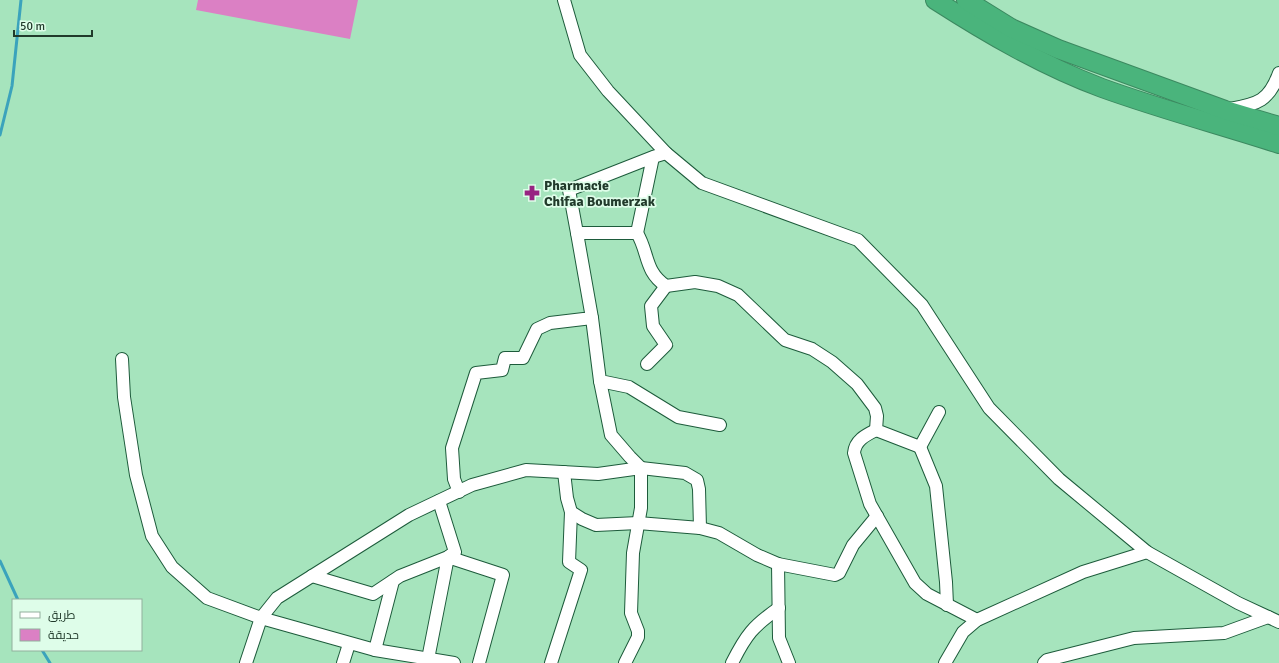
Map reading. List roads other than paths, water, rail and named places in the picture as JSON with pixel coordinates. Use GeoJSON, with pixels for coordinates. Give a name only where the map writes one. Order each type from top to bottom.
{"type":"FeatureCollection","features":[{"type":"Feature","properties":{"kind":"highway"},"geometry":{"type":"LineString","coordinates":[[935,0],[973,24],[1037,60],[1102,88],[1279,144]]}},
{"type":"Feature","properties":{"kind":"highway"},"geometry":{"type":"LineString","coordinates":[[966,0],[1011,28],[1058,50],[1225,110],[1279,126]]}},
{"type":"Feature","properties":{"kind":"street"},"geometry":{"type":"LineString","coordinates":[[564,0],[580,55],[608,91],[666,152],[702,183],[858,240],[922,305],[988,408],[1059,479],[1147,552],[1238,603],[1274,619]]}},
{"type":"Feature","properties":{"kind":"street"},"geometry":{"type":"LineString","coordinates":[[1225,110],[1250,106],[1264,100],[1278,79]]}},
{"type":"Feature","properties":{"kind":"street"},"geometry":{"type":"LineString","coordinates":[[625,663],[638,637],[638,631],[631,613],[633,553],[641,508],[642,468],[630,457],[611,435],[600,381],[592,318],[578,232],[569,190],[666,152]]}},
{"type":"Feature","properties":{"kind":"street"},"geometry":{"type":"LineString","coordinates":[[653,157],[637,234],[643,243],[645,259],[656,280],[666,286],[695,282],[718,286],[738,295],[785,340],[812,349],[832,362],[857,384],[875,408],[877,416],[876,430]]}},
{"type":"Feature","properties":{"kind":"street"},"geometry":{"type":"LineString","coordinates":[[578,232],[637,234]]}},
{"type":"Feature","properties":{"kind":"street"},"geometry":{"type":"LineString","coordinates":[[647,364],[666,344],[653,326],[651,306],[666,286]]}},
{"type":"Feature","properties":{"kind":"street"},"geometry":{"type":"LineString","coordinates":[[459,492],[454,479],[452,448],[476,373],[502,370],[505,358],[524,358],[537,329],[550,323],[592,318]]}},
{"type":"Feature","properties":{"kind":"street"},"geometry":{"type":"LineString","coordinates":[[122,359],[124,397],[136,476],[152,536],[172,567],[207,598],[261,618],[349,644],[375,650],[400,659],[428,659],[454,663]]}},
{"type":"Feature","properties":{"kind":"street"},"geometry":{"type":"LineString","coordinates":[[600,381],[629,387],[678,417],[720,425]]}},
{"type":"Feature","properties":{"kind":"street"},"geometry":{"type":"LineString","coordinates":[[920,447],[939,412]]}},
{"type":"Feature","properties":{"kind":"street"},"geometry":{"type":"LineString","coordinates":[[947,605],[936,486],[920,447],[876,430],[857,442],[854,453],[870,504],[915,584],[927,594],[947,605],[977,620]]}},
{"type":"Feature","properties":{"kind":"street"},"geometry":{"type":"LineString","coordinates":[[246,663],[261,618],[277,598],[409,515],[472,485],[526,470],[598,474],[642,468],[685,472],[697,480],[699,489],[700,528]]}},
{"type":"Feature","properties":{"kind":"street"},"geometry":{"type":"LineString","coordinates":[[551,663],[582,570],[570,562],[572,512],[564,472]]}},
{"type":"Feature","properties":{"kind":"street"},"geometry":{"type":"LineString","coordinates":[[312,576],[373,594],[400,576],[448,557],[455,552],[439,501]]}},
{"type":"Feature","properties":{"kind":"street"},"geometry":{"type":"LineString","coordinates":[[572,512],[582,519],[596,525],[638,523],[700,528],[718,533],[757,555],[778,564],[835,575],[839,573],[853,546],[877,516]]}},
{"type":"Feature","properties":{"kind":"street"},"geometry":{"type":"LineString","coordinates":[[945,663],[963,632],[977,620],[1083,572],[1147,552]]}},
{"type":"Feature","properties":{"kind":"street"},"geometry":{"type":"LineString","coordinates":[[428,659],[448,557]]}},
{"type":"Feature","properties":{"kind":"street"},"geometry":{"type":"LineString","coordinates":[[448,557],[503,575],[479,663]]}},
{"type":"Feature","properties":{"kind":"street"},"geometry":{"type":"LineString","coordinates":[[778,564],[779,638],[789,663]]}},
{"type":"Feature","properties":{"kind":"street"},"geometry":{"type":"LineString","coordinates":[[375,650],[392,581]]}},
{"type":"Feature","properties":{"kind":"street"},"geometry":{"type":"LineString","coordinates":[[732,663],[742,643],[756,624],[779,608]]}},
{"type":"Feature","properties":{"kind":"street"},"geometry":{"type":"LineString","coordinates":[[1044,663],[1047,660],[1134,638],[1224,633],[1274,619]]}},
{"type":"Feature","properties":{"kind":"street"},"geometry":{"type":"LineString","coordinates":[[343,663],[349,644]]}},
{"type":"Feature","properties":{"kind":"waterway"},"geometry":{"type":"LineString","coordinates":[[0,135],[12,86],[21,0]]}},
{"type":"Feature","properties":{"kind":"waterway"},"geometry":{"type":"LineString","coordinates":[[0,561],[18,599]]}},
{"type":"Feature","properties":{"kind":"waterway"},"geometry":{"type":"LineString","coordinates":[[43,651],[50,663]]}},
{"type":"Feature","properties":{"kind":"place","name":"Pharmacie Chifaa Boumerzak"},"geometry":{"type":"Point","coordinates":[532,193]}}]}
